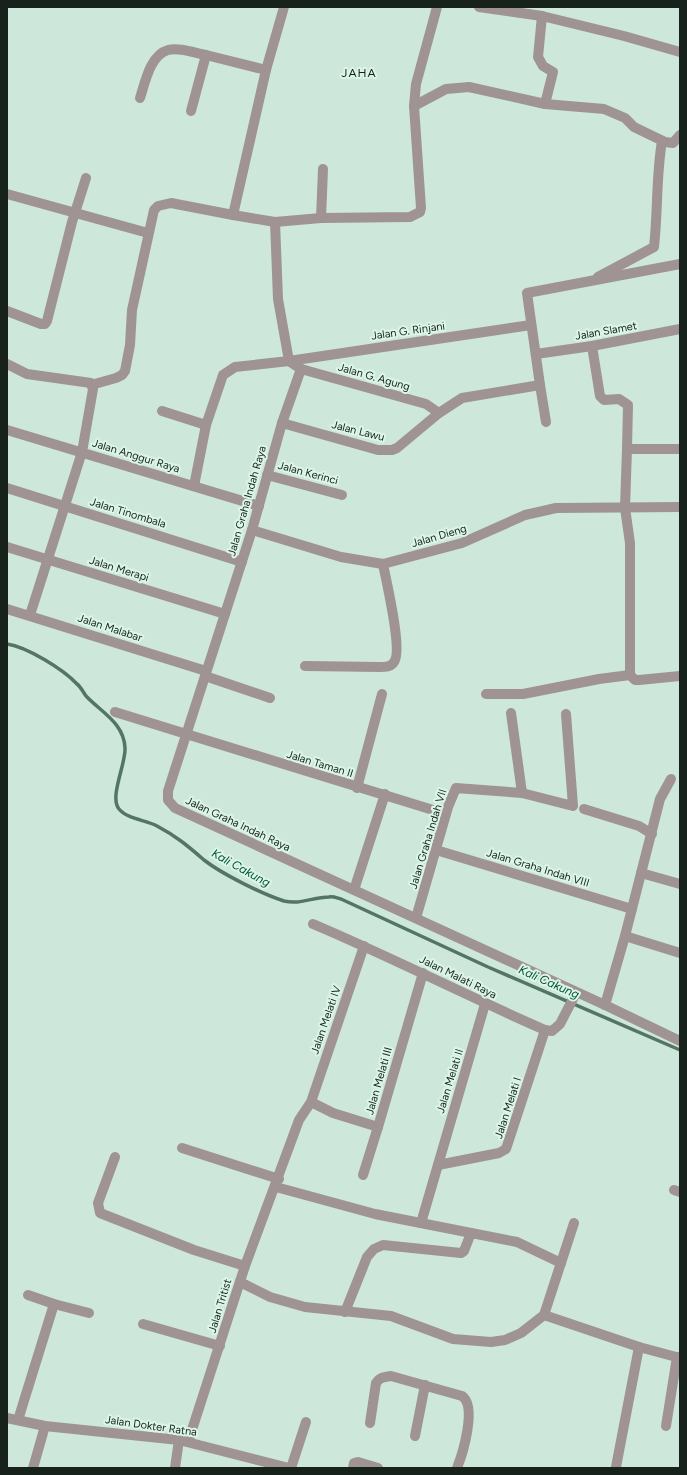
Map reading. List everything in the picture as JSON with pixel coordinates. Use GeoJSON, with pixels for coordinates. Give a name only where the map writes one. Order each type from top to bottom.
{"type":"FeatureCollection","features":[{"type":"Feature","properties":{"kind":"street"},"geometry":{"type":"LineString","coordinates":[[233,215],[266,70],[284,7]]}},
{"type":"Feature","properties":{"kind":"street"},"geometry":{"type":"LineString","coordinates":[[91,385],[116,378],[122,375],[125,370],[130,345],[132,310],[148,233],[154,210],[158,206],[165,203],[171,203],[275,222],[321,218],[410,217],[420,212],[421,208],[414,106],[416,84],[437,7]]}},
{"type":"Feature","properties":{"kind":"street"},"geometry":{"type":"LineString","coordinates":[[479,7],[542,16],[624,36],[680,52]]}},
{"type":"Feature","properties":{"kind":"street"},"geometry":{"type":"LineString","coordinates":[[542,16],[538,57],[542,66],[553,72],[546,104]]}},
{"type":"Feature","properties":{"kind":"street"},"geometry":{"type":"LineString","coordinates":[[140,98],[152,65],[161,54],[168,50],[206,55],[266,70]]}},
{"type":"Feature","properties":{"kind":"street"},"geometry":{"type":"LineString","coordinates":[[191,111],[206,55]]}},
{"type":"Feature","properties":{"kind":"street"},"geometry":{"type":"LineString","coordinates":[[414,106],[435,93],[446,89],[469,87],[546,104],[612,111],[625,118],[634,127],[662,141],[673,143],[680,135]]}},
{"type":"Feature","properties":{"kind":"street"},"geometry":{"type":"LineString","coordinates":[[591,282],[654,247],[658,212],[658,162],[662,141]]}},
{"type":"Feature","properties":{"kind":"street"},"geometry":{"type":"LineString","coordinates":[[321,218],[323,169]]}},
{"type":"Feature","properties":{"kind":"street"},"geometry":{"type":"LineString","coordinates":[[7,311],[41,324],[45,324],[47,321],[75,212],[86,178]]}},
{"type":"Feature","properties":{"kind":"street"},"geometry":{"type":"LineString","coordinates":[[7,194],[148,233]]}},
{"type":"Feature","properties":{"kind":"street"},"geometry":{"type":"LineString","coordinates":[[275,222],[278,299],[289,361],[301,369]]}},
{"type":"Feature","properties":{"kind":"street"},"geometry":{"type":"LineString","coordinates":[[546,422],[527,293],[680,264]]}},
{"type":"Feature","properties":{"kind":"street","name":"Jalan G. Rinjani"},"geometry":{"type":"LineString","coordinates":[[194,486],[206,425],[223,375],[235,367],[289,361],[531,325]]}},
{"type":"Feature","properties":{"kind":"street","name":"Jalan Slamet"},"geometry":{"type":"LineString","coordinates":[[536,354],[592,346],[680,329]]}},
{"type":"Feature","properties":{"kind":"street"},"geometry":{"type":"LineString","coordinates":[[592,346],[600,396],[604,400],[619,399],[628,405],[625,508],[630,543],[630,676]]}},
{"type":"Feature","properties":{"kind":"street"},"geometry":{"type":"LineString","coordinates":[[7,364],[28,374],[91,383],[93,389],[82,452],[30,615]]}},
{"type":"Feature","properties":{"kind":"street","name":"Jalan G. Agung"},"geometry":{"type":"LineString","coordinates":[[301,369],[426,404],[439,413]]}},
{"type":"Feature","properties":{"kind":"street","name":"Jalan Graha Indah Raya"},"geometry":{"type":"LineString","coordinates":[[301,369],[282,423],[252,530],[168,791],[168,800],[175,808],[416,918],[574,997],[604,1005],[680,1041]]}},
{"type":"Feature","properties":{"kind":"street","name":"Jalan Lawu"},"geometry":{"type":"LineString","coordinates":[[282,423],[378,450],[392,450],[439,413],[462,398],[540,385]]}},
{"type":"Feature","properties":{"kind":"street"},"geometry":{"type":"LineString","coordinates":[[162,411],[206,425]]}},
{"type":"Feature","properties":{"kind":"street","name":"Jalan Anggur Raya"},"geometry":{"type":"LineString","coordinates":[[7,430],[259,506]]}},
{"type":"Feature","properties":{"kind":"street"},"geometry":{"type":"LineString","coordinates":[[627,449],[680,449]]}},
{"type":"Feature","properties":{"kind":"street","name":"Jalan Kerinci"},"geometry":{"type":"LineString","coordinates":[[267,475],[342,495]]}},
{"type":"Feature","properties":{"kind":"street","name":"Jalan Tinombala"},"geometry":{"type":"LineString","coordinates":[[7,488],[242,562]]}},
{"type":"Feature","properties":{"kind":"street","name":"Jalan Dieng"},"geometry":{"type":"LineString","coordinates":[[252,530],[341,557],[383,564],[462,543],[525,515],[556,508],[680,507]]}},
{"type":"Feature","properties":{"kind":"street","name":"Jalan Merapi"},"geometry":{"type":"LineString","coordinates":[[7,547],[224,614]]}},
{"type":"Feature","properties":{"kind":"street"},"geometry":{"type":"LineString","coordinates":[[305,666],[380,667],[389,666],[394,663],[396,658],[394,621],[383,564]]}},
{"type":"Feature","properties":{"kind":"street","name":"Jalan Malabar"},"geometry":{"type":"LineString","coordinates":[[7,608],[206,674],[270,698]]}},
{"type":"Feature","properties":{"kind":"street"},"geometry":{"type":"LineString","coordinates":[[486,694],[523,694],[599,679],[630,676],[635,680],[639,680],[680,676]]}},
{"type":"Feature","properties":{"kind":"street"},"geometry":{"type":"LineString","coordinates":[[357,788],[382,694]]}},
{"type":"Feature","properties":{"kind":"street","name":"Jalan Taman II"},"geometry":{"type":"LineString","coordinates":[[114,712],[357,788],[385,794],[446,814]]}},
{"type":"Feature","properties":{"kind":"street"},"geometry":{"type":"LineString","coordinates":[[511,713],[522,793]]}},
{"type":"Feature","properties":{"kind":"street","name":"Jalan Graha Indah VII"},"geometry":{"type":"LineString","coordinates":[[416,918],[446,814],[453,792],[456,788],[522,793],[573,806],[566,714]]}},
{"type":"Feature","properties":{"kind":"street"},"geometry":{"type":"LineString","coordinates":[[604,1005],[625,936],[660,799],[671,779]]}},
{"type":"Feature","properties":{"kind":"street"},"geometry":{"type":"LineString","coordinates":[[354,890],[385,794]]}},
{"type":"Feature","properties":{"kind":"street"},"geometry":{"type":"LineString","coordinates":[[584,809],[639,826],[652,834]]}},
{"type":"Feature","properties":{"kind":"street","name":"Jalan Graha Indah VIII"},"geometry":{"type":"LineString","coordinates":[[436,850],[632,909]]}},
{"type":"Feature","properties":{"kind":"street"},"geometry":{"type":"LineString","coordinates":[[641,873],[680,884]]}},
{"type":"Feature","properties":{"kind":"street","name":"Jalan Malati Raya"},"geometry":{"type":"LineString","coordinates":[[313,924],[423,973],[485,1004],[545,1030]]}},
{"type":"Feature","properties":{"kind":"street"},"geometry":{"type":"LineString","coordinates":[[625,936],[680,953]]}},
{"type":"Feature","properties":{"kind":"street","name":"Jalan Melati IV"},"geometry":{"type":"LineString","coordinates":[[277,1183],[299,1120],[311,1102],[364,946]]}},
{"type":"Feature","properties":{"kind":"street","name":"Jalan Melati III"},"geometry":{"type":"LineString","coordinates":[[311,1102],[333,1113],[378,1127],[423,973]]}},
{"type":"Feature","properties":{"kind":"street"},"geometry":{"type":"LineString","coordinates":[[545,1030],[552,1031],[560,1024],[574,997]]}},
{"type":"Feature","properties":{"kind":"street","name":"Jalan Melati II"},"geometry":{"type":"LineString","coordinates":[[421,1223],[485,1004]]}},
{"type":"Feature","properties":{"kind":"street","name":"Jalan Melati I"},"geometry":{"type":"LineString","coordinates":[[438,1165],[499,1153],[506,1149],[545,1030]]}},
{"type":"Feature","properties":{"kind":"street"},"geometry":{"type":"LineString","coordinates":[[363,1175],[378,1127]]}},
{"type":"Feature","properties":{"kind":"street"},"geometry":{"type":"LineString","coordinates":[[182,1148],[277,1183],[375,1214],[517,1242],[561,1263]]}},
{"type":"Feature","properties":{"kind":"street"},"geometry":{"type":"LineString","coordinates":[[115,1157],[98,1203],[98,1211],[100,1213],[194,1250],[245,1266]]}},
{"type":"Feature","properties":{"kind":"street","name":"Jalan Tritist"},"geometry":{"type":"LineString","coordinates":[[175,1468],[220,1346],[245,1266],[277,1183]]}},
{"type":"Feature","properties":{"kind":"street"},"geometry":{"type":"LineString","coordinates":[[240,1282],[270,1297],[305,1307],[390,1316],[411,1322],[446,1337],[491,1342],[505,1340],[521,1333],[544,1314],[574,1223]]}},
{"type":"Feature","properties":{"kind":"street"},"geometry":{"type":"LineString","coordinates":[[345,1312],[367,1257],[374,1249],[383,1245],[461,1253],[464,1251],[471,1233]]}},
{"type":"Feature","properties":{"kind":"street"},"geometry":{"type":"LineString","coordinates":[[28,1295],[54,1304],[89,1313]]}},
{"type":"Feature","properties":{"kind":"street"},"geometry":{"type":"LineString","coordinates":[[18,1420],[54,1304]]}},
{"type":"Feature","properties":{"kind":"street"},"geometry":{"type":"LineString","coordinates":[[544,1314],[639,1347],[678,1358],[666,1426]]}},
{"type":"Feature","properties":{"kind":"street"},"geometry":{"type":"LineString","coordinates":[[143,1324],[220,1346]]}},
{"type":"Feature","properties":{"kind":"street"},"geometry":{"type":"LineString","coordinates":[[616,1468],[639,1347]]}},
{"type":"Feature","properties":{"kind":"street"},"geometry":{"type":"LineString","coordinates":[[370,1423],[376,1384],[379,1379],[391,1376],[462,1396],[466,1399],[470,1409],[466,1433],[457,1468]]}},
{"type":"Feature","properties":{"kind":"street"},"geometry":{"type":"LineString","coordinates":[[415,1436],[425,1385]]}},
{"type":"Feature","properties":{"kind":"street","name":"Jalan Dokter Ratna"},"geometry":{"type":"LineString","coordinates":[[7,1418],[45,1426],[184,1441],[290,1468]]}},
{"type":"Feature","properties":{"kind":"street"},"geometry":{"type":"LineString","coordinates":[[290,1468],[306,1422]]}},
{"type":"Feature","properties":{"kind":"street"},"geometry":{"type":"LineString","coordinates":[[33,1468],[45,1426]]}},
{"type":"Feature","properties":{"kind":"street"},"geometry":{"type":"LineString","coordinates":[[353,1468],[354,1463],[358,1462],[378,1468]]}},
{"type":"Feature","properties":{"kind":"waterway","name":"Kali Cakung"},"geometry":{"type":"LineString","coordinates":[[7,644],[24,649],[34,654],[71,678],[81,688],[86,696],[111,719],[121,732],[124,739],[125,755],[117,789],[116,804],[122,812],[164,830],[204,860],[231,877],[265,894],[290,902],[330,897],[341,899],[488,967],[680,1050]]}},
{"type":"Feature","properties":{"kind":"district","name":"JAHA"},"geometry":{"type":"Point","coordinates":[359,73]}}]}
